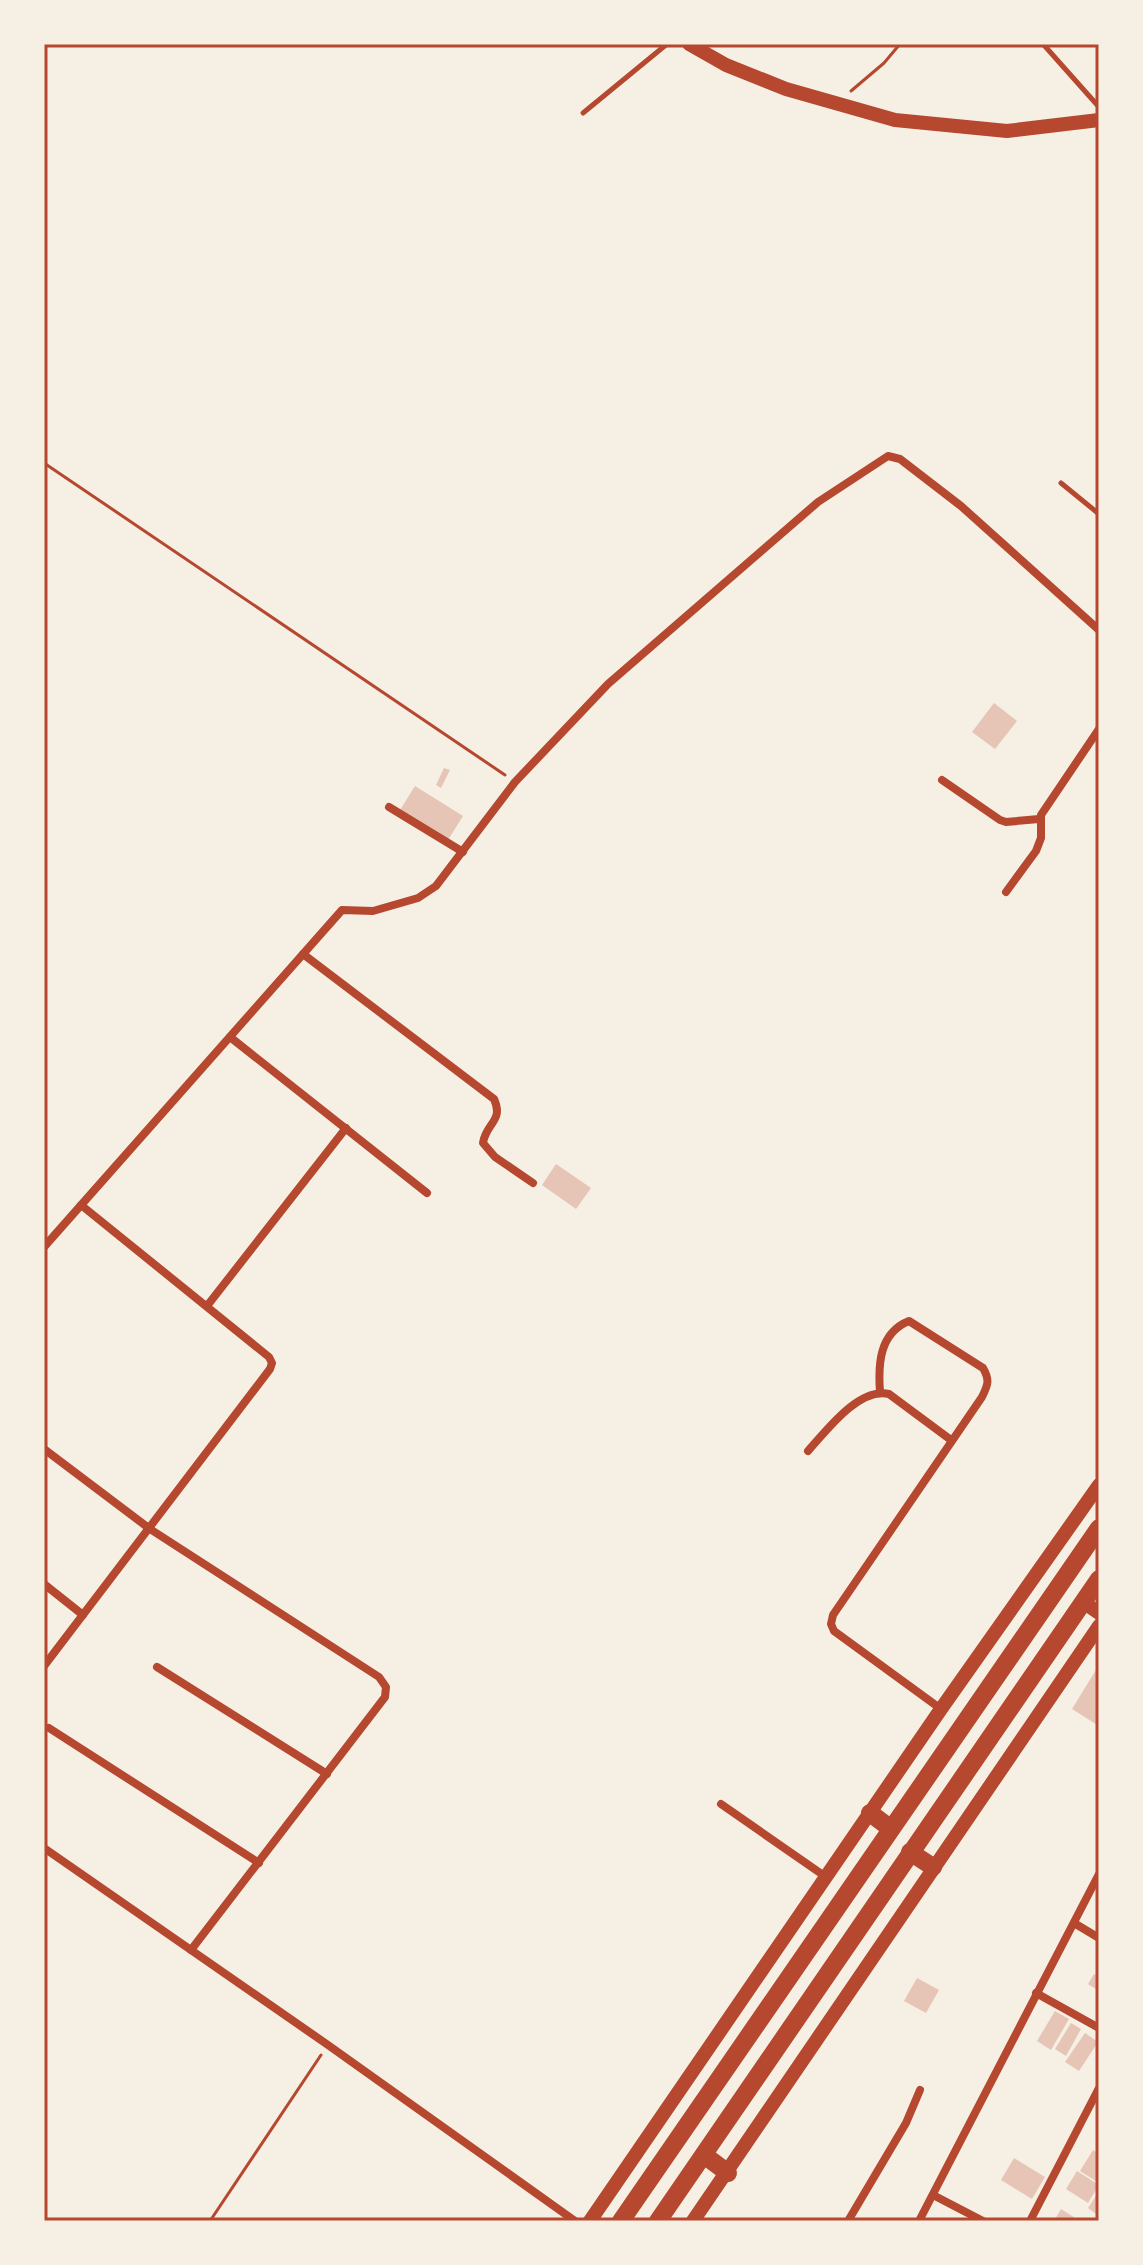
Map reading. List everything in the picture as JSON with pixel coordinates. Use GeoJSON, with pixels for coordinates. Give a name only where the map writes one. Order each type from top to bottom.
{"type":"FeatureCollection","features":[{"type":"Feature","properties":{"kind":"highway"},"geometry":{"type":"LineString","coordinates":[[621,2221],[1099,1528]]}},
{"type":"Feature","properties":{"kind":"highway"},"geometry":{"type":"LineString","coordinates":[[658,2221],[1099,1579]]}},
{"type":"Feature","properties":{"kind":"highway"},"geometry":{"type":"LineString","coordinates":[[870,1813],[890,1828]]}},
{"type":"Feature","properties":{"kind":"highway"},"geometry":{"type":"LineString","coordinates":[[910,1852],[933,1867]]}},
{"type":"Feature","properties":{"kind":"highway"},"geometry":{"type":"LineString","coordinates":[[704,2155],[728,2173]]}},
{"type":"Feature","properties":{"kind":"street"},"geometry":{"type":"LineString","coordinates":[[689,44],[726,65],[786,89],[895,120],[1007,131],[1099,120]]}},
{"type":"Feature","properties":{"kind":"street"},"geometry":{"type":"LineString","coordinates":[[44,1247],[342,910],[373,911],[418,898],[436,886],[515,782],[608,684],[818,502],[888,456],[900,459],[961,506],[1099,630]]}},
{"type":"Feature","properties":{"kind":"street"},"geometry":{"type":"LineString","coordinates":[[1006,892],[1036,851],[1041,838],[1039,819],[1099,729]]}},
{"type":"Feature","properties":{"kind":"street"},"geometry":{"type":"LineString","coordinates":[[942,780],[1000,820],[1039,819]]}},
{"type":"Feature","properties":{"kind":"street"},"geometry":{"type":"LineString","coordinates":[[389,807],[463,852]]}},
{"type":"Feature","properties":{"kind":"street"},"geometry":{"type":"LineString","coordinates":[[303,954],[494,1099],[497,1117],[484,1136],[483,1143],[495,1157],[533,1183]]}},
{"type":"Feature","properties":{"kind":"street"},"geometry":{"type":"LineString","coordinates":[[230,1037],[427,1193]]}},
{"type":"Feature","properties":{"kind":"street"},"geometry":{"type":"LineString","coordinates":[[207,1306],[346,1128]]}},
{"type":"Feature","properties":{"kind":"street"},"geometry":{"type":"LineString","coordinates":[[44,1666],[272,1363],[269,1357],[81,1205]]}},
{"type":"Feature","properties":{"kind":"street"},"geometry":{"type":"LineString","coordinates":[[880,1392],[878,1368],[883,1347],[894,1330],[903,1323],[913,1322],[983,1368],[988,1377],[982,1397],[833,1615],[831,1624],[834,1631],[941,1709]]}},
{"type":"Feature","properties":{"kind":"street"},"geometry":{"type":"LineString","coordinates":[[808,1451],[861,1398],[880,1392],[889,1394],[951,1440]]}},
{"type":"Feature","properties":{"kind":"street"},"geometry":{"type":"LineString","coordinates":[[44,1449],[150,1529],[379,1677],[386,1687],[385,1697],[191,1950]]}},
{"type":"Feature","properties":{"kind":"street"},"geometry":{"type":"LineString","coordinates":[[590,2221],[941,1709],[1099,1485]]}},
{"type":"Feature","properties":{"kind":"street"},"geometry":{"type":"LineString","coordinates":[[44,1584],[83,1615]]}},
{"type":"Feature","properties":{"kind":"street"},"geometry":{"type":"LineString","coordinates":[[1078,1609],[1099,1613]]}},
{"type":"Feature","properties":{"kind":"street"},"geometry":{"type":"LineString","coordinates":[[693,2221],[1098,1630],[1078,1609]]}},
{"type":"Feature","properties":{"kind":"street"},"geometry":{"type":"LineString","coordinates":[[157,1667],[327,1774]]}},
{"type":"Feature","properties":{"kind":"street"},"geometry":{"type":"LineString","coordinates":[[49,1728],[259,1863]]}},
{"type":"Feature","properties":{"kind":"street"},"geometry":{"type":"LineString","coordinates":[[721,1804],[826,1877]]}},
{"type":"Feature","properties":{"kind":"street"},"geometry":{"type":"LineString","coordinates":[[44,1848],[575,2221]]}},
{"type":"Feature","properties":{"kind":"street"},"geometry":{"type":"LineString","coordinates":[[919,2221],[1099,1874]]}},
{"type":"Feature","properties":{"kind":"street"},"geometry":{"type":"LineString","coordinates":[[1074,1923],[1099,1938]]}},
{"type":"Feature","properties":{"kind":"street"},"geometry":{"type":"LineString","coordinates":[[1036,1993],[1099,2028]]}},
{"type":"Feature","properties":{"kind":"street"},"geometry":{"type":"LineString","coordinates":[[1030,2221],[1099,2088]]}},
{"type":"Feature","properties":{"kind":"street"},"geometry":{"type":"LineString","coordinates":[[848,2221],[906,2123],[920,2090]]}},
{"type":"Feature","properties":{"kind":"street"},"geometry":{"type":"LineString","coordinates":[[933,2195],[983,2221]]}},
{"type":"Feature","properties":{"kind":"lane"},"geometry":{"type":"LineString","coordinates":[[583,113],[667,44]]}},
{"type":"Feature","properties":{"kind":"lane"},"geometry":{"type":"LineString","coordinates":[[1043,44],[1099,107]]}},
{"type":"Feature","properties":{"kind":"lane"},"geometry":{"type":"LineString","coordinates":[[1061,483],[1099,514]]}},
{"type":"Feature","properties":{"kind":"path"},"geometry":{"type":"LineString","coordinates":[[841,104],[858,83],[884,63],[900,44]]}},
{"type":"Feature","properties":{"kind":"path"},"geometry":{"type":"LineString","coordinates":[[44,463],[515,782]]}},
{"type":"Feature","properties":{"kind":"path"},"geometry":{"type":"LineString","coordinates":[[210,2221],[328,2045]]}},
{"type":"Feature","properties":{"kind":"building"},"geometry":{"type":"Polygon","coordinates":[[[994,703],[1017,721],[995,749],[972,732],[994,703]]]}},
{"type":"Feature","properties":{"kind":"building"},"geometry":{"type":"Polygon","coordinates":[[[444,768],[450,770],[441,788],[436,785],[444,768]]]}},
{"type":"Feature","properties":{"kind":"building"},"geometry":{"type":"Polygon","coordinates":[[[415,786],[463,816],[448,840],[400,810],[415,786]]]}},
{"type":"Feature","properties":{"kind":"building"},"geometry":{"type":"Polygon","coordinates":[[[556,1164],[591,1188],[576,1209],[542,1185],[556,1164]]]}},
{"type":"Feature","properties":{"kind":"building"},"geometry":{"type":"Polygon","coordinates":[[[1099,1665],[1099,1726],[1072,1709],[1099,1665]]]}},
{"type":"Feature","properties":{"kind":"building"},"geometry":{"type":"Polygon","coordinates":[[[1094,1974],[1099,1977],[1099,1991],[1088,1984],[1094,1974]]]}},
{"type":"Feature","properties":{"kind":"building"},"geometry":{"type":"Polygon","coordinates":[[[917,1978],[939,1990],[926,2013],[904,2001],[917,1978]]]}},
{"type":"Feature","properties":{"kind":"building"},"geometry":{"type":"Polygon","coordinates":[[[1055,2011],[1069,2019],[1051,2050],[1037,2041],[1055,2011]]]}},
{"type":"Feature","properties":{"kind":"building"},"geometry":{"type":"Polygon","coordinates":[[[1071,2023],[1081,2029],[1066,2056],[1055,2049],[1071,2023]]]}},
{"type":"Feature","properties":{"kind":"building"},"geometry":{"type":"Polygon","coordinates":[[[1085,2033],[1098,2042],[1079,2071],[1065,2062],[1085,2033]]]}},
{"type":"Feature","properties":{"kind":"building"},"geometry":{"type":"Polygon","coordinates":[[[1093,2150],[1099,2154],[1099,2183],[1080,2171],[1093,2150]]]}},
{"type":"Feature","properties":{"kind":"building"},"geometry":{"type":"Polygon","coordinates":[[[1014,2158],[1045,2177],[1032,2199],[1001,2180],[1014,2158]]]}},
{"type":"Feature","properties":{"kind":"building"},"geometry":{"type":"Polygon","coordinates":[[[1077,2171],[1099,2185],[1088,2203],[1066,2189],[1077,2171]]]}},
{"type":"Feature","properties":{"kind":"building"},"geometry":{"type":"Polygon","coordinates":[[[1099,2191],[1099,2216],[1088,2208],[1099,2191]]]}},
{"type":"Feature","properties":{"kind":"building"},"geometry":{"type":"Polygon","coordinates":[[[1061,2209],[1080,2221],[1054,2221],[1061,2209]]]}}]}
